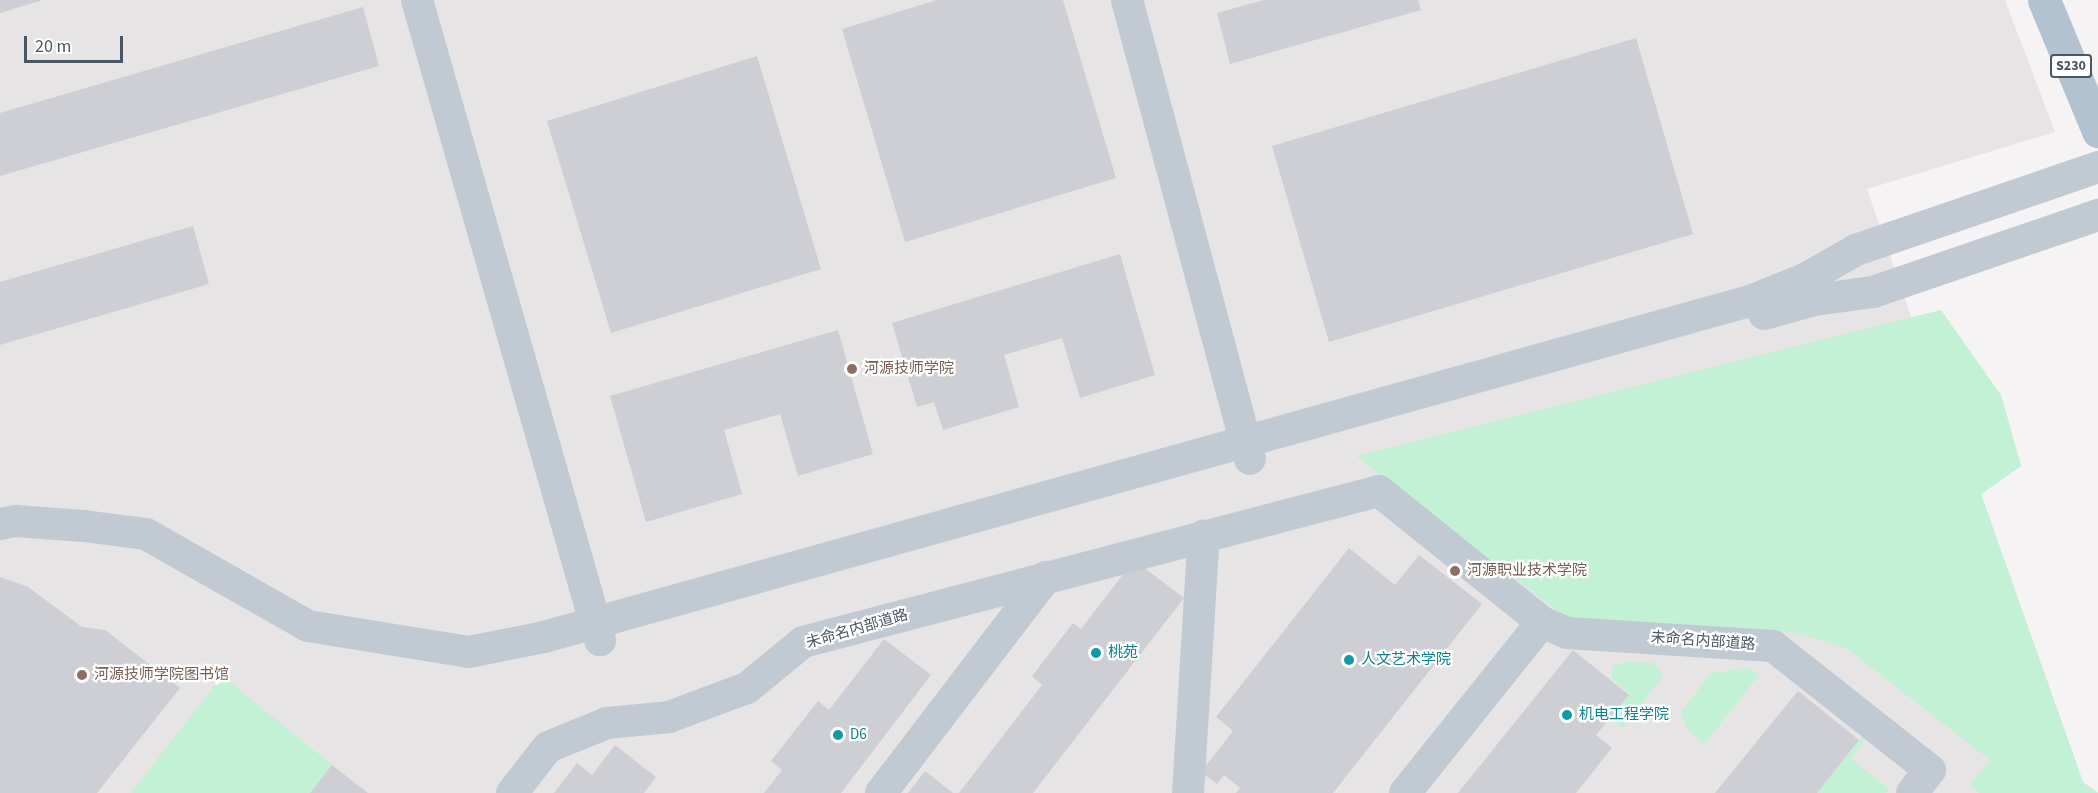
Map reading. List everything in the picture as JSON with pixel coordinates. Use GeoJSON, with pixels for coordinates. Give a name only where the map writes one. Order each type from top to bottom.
{"type":"FeatureCollection","features":[{"type":"Feature","properties":{"kind":"main road","name":"S230"},"geometry":{"type":"LineString","coordinates":[[2044,0],[2098,131]]}},
{"type":"Feature","properties":{"kind":"street"},"geometry":{"type":"LineString","coordinates":[[417,0],[598,631]]}},
{"type":"Feature","properties":{"kind":"street"},"geometry":{"type":"LineString","coordinates":[[1127,0],[1248,450]]}},
{"type":"Feature","properties":{"kind":"street"},"geometry":{"type":"LineString","coordinates":[[1248,450],[1750,301],[1805,279],[1856,250],[2098,167]]}},
{"type":"Feature","properties":{"kind":"street"},"geometry":{"type":"LineString","coordinates":[[0,545],[21,542],[90,546],[152,554],[310,645],[474,672],[598,631],[1248,450],[1815,300],[1873,292],[2098,215]]}},
{"type":"Feature","properties":{"kind":"street","name":"未命名内部道路"},"geometry":{"type":"LineString","coordinates":[[512,793],[548,747],[607,723],[669,717],[747,688],[803,642],[1379,491],[1542,622],[1567,633],[1773,646],[1921,775]]}},
{"type":"Feature","properties":{"kind":"street"},"geometry":{"type":"LineString","coordinates":[[0,524],[84,525],[146,534],[308,626],[469,652],[598,631]]}},
{"type":"Feature","properties":{"kind":"street"},"geometry":{"type":"LineString","coordinates":[[1188,793],[1204,536]]}},
{"type":"Feature","properties":{"kind":"street"},"geometry":{"type":"LineString","coordinates":[[860,793],[1034,581]]}},
{"type":"Feature","properties":{"kind":"street"},"geometry":{"type":"LineString","coordinates":[[881,793],[1034,581]]}},
{"type":"Feature","properties":{"kind":"street"},"geometry":{"type":"LineString","coordinates":[[1404,793],[1542,622]]}},
{"type":"Feature","properties":{"kind":"street"},"geometry":{"type":"LineString","coordinates":[[1894,793],[1921,775]]}},
{"type":"Feature","properties":{"kind":"shaded area","name":"河源技师学院"},"geometry":{"type":"Polygon","coordinates":[[[0,0],[2005,0],[2055,132],[1867,189],[1911,317],[2001,395],[2021,466],[1981,494],[2083,782],[2098,793],[0,793],[0,0]]]}},
{"type":"Feature","properties":{"kind":"green space"},"geometry":{"type":"Polygon","coordinates":[[[1941,310],[2001,395],[2021,466],[1981,494],[2083,782],[2098,793],[1980,793],[1970,785],[1990,760],[1848,649],[1798,633],[1568,619],[1356,456],[1941,310]]]}},
{"type":"Feature","properties":{"kind":"green space"},"geometry":{"type":"Polygon","coordinates":[[[1625,662],[1655,663],[1663,676],[1622,728],[1611,719],[1630,694],[1612,679],[1613,665],[1625,662]]]}},
{"type":"Feature","properties":{"kind":"green space"},"geometry":{"type":"Polygon","coordinates":[[[1749,668],[1759,675],[1704,744],[1687,729],[1681,712],[1711,673],[1749,668]]]}},
{"type":"Feature","properties":{"kind":"green space"},"geometry":{"type":"Polygon","coordinates":[[[222,676],[332,765],[310,793],[131,793],[222,676]]]}},
{"type":"Feature","properties":{"kind":"green space"},"geometry":{"type":"Polygon","coordinates":[[[1863,736],[1866,738],[1851,759],[1889,789],[1886,793],[1817,793],[1863,736]]]}},
{"type":"Feature","properties":{"kind":"building"},"geometry":{"type":"Polygon","coordinates":[[[0,0],[40,0],[40,1],[0,13],[0,0]]]}},
{"type":"Feature","properties":{"kind":"building"},"geometry":{"type":"Polygon","coordinates":[[[937,0],[1063,0],[1116,178],[905,242],[842,29],[937,0]]]}},
{"type":"Feature","properties":{"kind":"building"},"geometry":{"type":"Polygon","coordinates":[[[1264,0],[1418,0],[1421,10],[1230,64],[1217,13],[1264,0]]]}},
{"type":"Feature","properties":{"kind":"building"},"geometry":{"type":"Polygon","coordinates":[[[363,7],[379,66],[0,176],[0,113],[363,7]]]}},
{"type":"Feature","properties":{"kind":"building"},"geometry":{"type":"Polygon","coordinates":[[[1636,38],[1693,234],[1329,342],[1272,146],[1636,38]]]}},
{"type":"Feature","properties":{"kind":"building"},"geometry":{"type":"Polygon","coordinates":[[[757,56],[821,269],[611,333],[547,121],[757,56]]]}},
{"type":"Feature","properties":{"kind":"building"},"geometry":{"type":"Polygon","coordinates":[[[193,226],[209,284],[0,345],[0,282],[193,226]]]}},
{"type":"Feature","properties":{"kind":"building"},"geometry":{"type":"Polygon","coordinates":[[[1120,254],[1155,375],[1080,398],[1062,338],[1004,355],[1019,407],[943,430],[934,402],[917,407],[892,323],[1120,254]]]}},
{"type":"Feature","properties":{"kind":"building"},"geometry":{"type":"Polygon","coordinates":[[[838,330],[873,454],[798,476],[780,414],[724,430],[742,494],[646,522],[610,396],[838,330]]]}},
{"type":"Feature","properties":{"kind":"building","name":"人文艺术学院"},"geometry":{"type":"Polygon","coordinates":[[[1349,548],[1395,585],[1419,555],[1482,604],[1333,793],[1236,793],[1240,788],[1224,775],[1217,784],[1201,772],[1233,731],[1216,717],[1349,548]]]}},
{"type":"Feature","properties":{"kind":"building","name":"桃苑"},"geometry":{"type":"Polygon","coordinates":[[[1134,560],[1184,598],[1033,793],[959,793],[1042,685],[1032,676],[1073,623],[1081,629],[1134,560]]]}},
{"type":"Feature","properties":{"kind":"building","name":"河源技师学院图书馆"},"geometry":{"type":"Polygon","coordinates":[[[0,577],[28,587],[82,627],[105,630],[180,688],[97,793],[0,793],[0,577]]]}},
{"type":"Feature","properties":{"kind":"building","name":"D6"},"geometry":{"type":"Polygon","coordinates":[[[884,639],[931,675],[841,793],[764,793],[782,770],[771,761],[818,701],[829,710],[884,639]]]}},
{"type":"Feature","properties":{"kind":"building","name":"机电工程学院"},"geometry":{"type":"Polygon","coordinates":[[[1573,650],[1629,695],[1596,735],[1612,748],[1576,793],[1458,793],[1573,650]]]}},
{"type":"Feature","properties":{"kind":"building"},"geometry":{"type":"Polygon","coordinates":[[[1798,691],[1859,740],[1817,793],[1715,793],[1798,691]]]}},
{"type":"Feature","properties":{"kind":"building"},"geometry":{"type":"Polygon","coordinates":[[[615,745],[656,777],[644,793],[554,793],[577,763],[592,775],[615,745]]]}},
{"type":"Feature","properties":{"kind":"building"},"geometry":{"type":"Polygon","coordinates":[[[332,765],[368,793],[310,793],[332,765]]]}},
{"type":"Feature","properties":{"kind":"building"},"geometry":{"type":"Polygon","coordinates":[[[925,771],[953,793],[908,793],[925,771]]]}},
{"type":"Feature","properties":{"kind":"place","name":"河源技师学院"},"geometry":{"type":"Point","coordinates":[852,369]}},
{"type":"Feature","properties":{"kind":"place","name":"河源职业技术学院"},"geometry":{"type":"Point","coordinates":[1455,571]}},
{"type":"Feature","properties":{"kind":"place","name":"桃苑"},"geometry":{"type":"Point","coordinates":[1096,653]}},
{"type":"Feature","properties":{"kind":"place","name":"人文艺术学院"},"geometry":{"type":"Point","coordinates":[1349,660]}},
{"type":"Feature","properties":{"kind":"place","name":"河源技师学院图书馆"},"geometry":{"type":"Point","coordinates":[82,675]}},
{"type":"Feature","properties":{"kind":"place","name":"机电工程学院"},"geometry":{"type":"Point","coordinates":[1567,715]}},
{"type":"Feature","properties":{"kind":"place","name":"D6"},"geometry":{"type":"Point","coordinates":[838,735]}}]}
